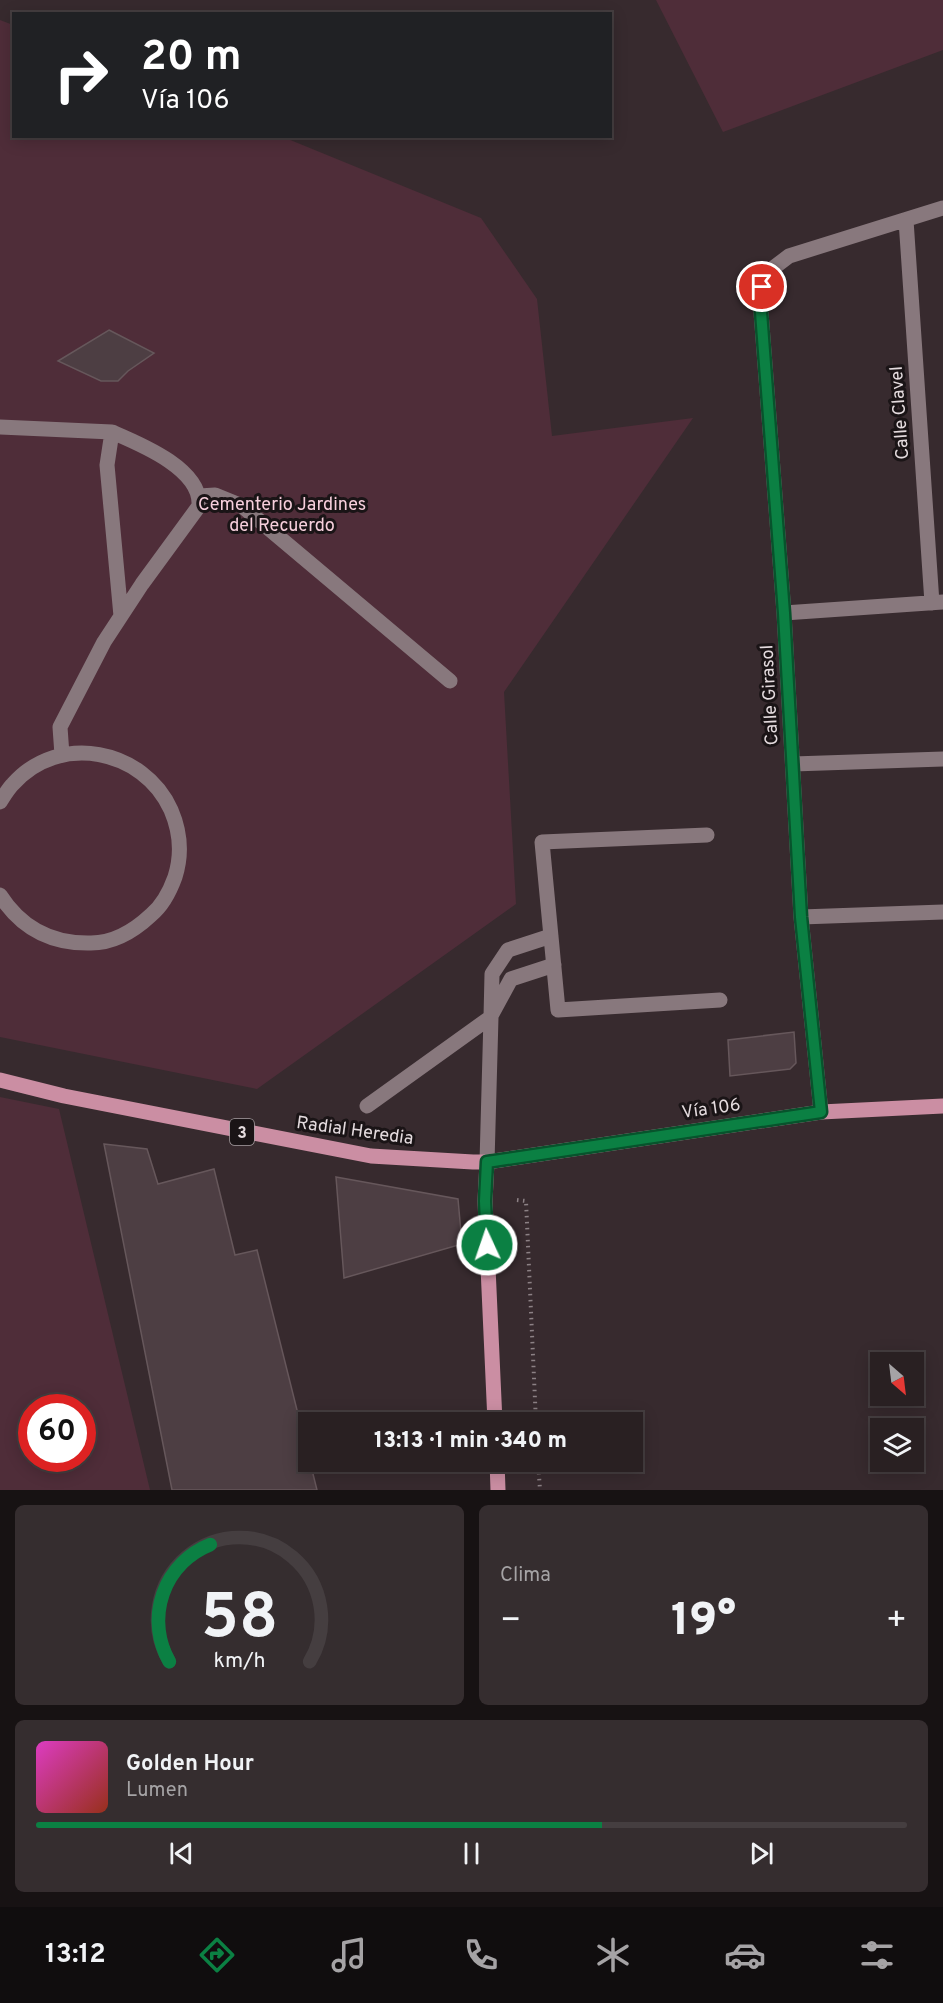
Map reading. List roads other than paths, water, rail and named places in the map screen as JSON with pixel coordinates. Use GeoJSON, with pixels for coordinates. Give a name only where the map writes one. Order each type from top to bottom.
{"type":"FeatureCollection","features":[{"type":"Feature","properties":{"kind":"main road","name":"Radial Heredia"},"geometry":{"type":"LineString","coordinates":[[0,1083],[372,1156],[487,1162]]}},
{"type":"Feature","properties":{"kind":"main road","name":"Vía 106"},"geometry":{"type":"LineString","coordinates":[[487,1162],[821,1112],[943,1107]]}},
{"type":"Feature","properties":{"kind":"main road"},"geometry":{"type":"LineString","coordinates":[[487,1162],[485,1201],[495,1412]]}},
{"type":"Feature","properties":{"kind":"main road"},"geometry":{"type":"LineString","coordinates":[[497,1472],[498,1490]]}},
{"type":"Feature","properties":{"kind":"street"},"geometry":{"type":"LineString","coordinates":[[906,220],[943,208]]}},
{"type":"Feature","properties":{"kind":"street","name":"Calle Girasol"},"geometry":{"type":"LineString","coordinates":[[821,1112],[801,917],[784,613],[760,299],[764,275],[789,256],[906,220]]}},
{"type":"Feature","properties":{"kind":"street","name":"Calle Clavel"},"geometry":{"type":"LineString","coordinates":[[906,220],[937,603]]}},
{"type":"Feature","properties":{"kind":"street"},"geometry":{"type":"LineString","coordinates":[[0,427],[112,432],[163,457],[186,475],[200,496],[199,506],[104,642],[60,727],[62,755]]}},
{"type":"Feature","properties":{"kind":"street"},"geometry":{"type":"LineString","coordinates":[[112,432],[107,465],[121,616]]}},
{"type":"Feature","properties":{"kind":"street"},"geometry":{"type":"LineString","coordinates":[[200,496],[215,495],[242,506],[450,681]]}},
{"type":"Feature","properties":{"kind":"street"},"geometry":{"type":"LineString","coordinates":[[784,613],[937,603]]}},
{"type":"Feature","properties":{"kind":"street"},"geometry":{"type":"LineString","coordinates":[[0,802],[13,783],[36,765],[62,755],[86,752],[110,756],[132,765],[151,779],[166,798],[176,820],[180,843],[178,867],[170,890],[157,910],[139,926],[118,937],[95,943],[71,943],[48,938],[27,926],[9,910],[0,895]]}},
{"type":"Feature","properties":{"kind":"street"},"geometry":{"type":"LineString","coordinates":[[793,764],[943,759]]}},
{"type":"Feature","properties":{"kind":"street"},"geometry":{"type":"LineString","coordinates":[[707,835],[542,842],[558,1010],[720,1000]]}},
{"type":"Feature","properties":{"kind":"street"},"geometry":{"type":"LineString","coordinates":[[801,917],[943,912]]}},
{"type":"Feature","properties":{"kind":"street"},"geometry":{"type":"LineString","coordinates":[[487,1162],[492,975],[508,950],[551,936]]}},
{"type":"Feature","properties":{"kind":"street"},"geometry":{"type":"LineString","coordinates":[[367,1106],[491,1017],[511,979],[554,965]]}},
{"type":"Feature","properties":{"kind":"park label","name":"Cementerio Jardines del Recuerdo"},"geometry":{"type":"Point","coordinates":[282,514]}}]}
